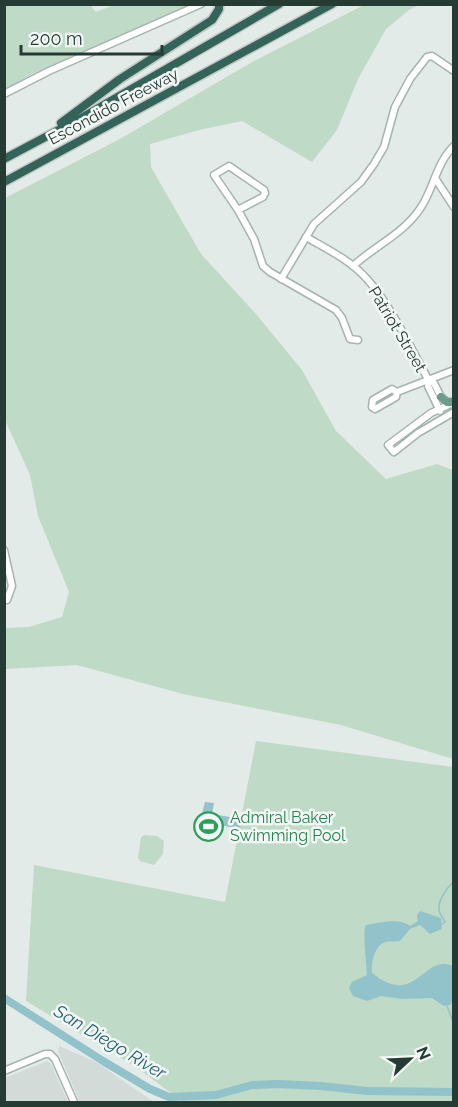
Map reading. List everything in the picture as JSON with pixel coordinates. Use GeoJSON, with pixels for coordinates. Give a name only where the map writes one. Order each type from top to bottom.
{"type":"FeatureCollection","features":[{"type":"Feature","properties":{"kind":"highway"},"geometry":{"type":"LineString","coordinates":[[38,141],[120,79],[212,20],[219,9],[219,4]]}},
{"type":"Feature","properties":{"kind":"highway","name":"Escondido Freeway"},"geometry":{"type":"LineString","coordinates":[[4,159],[279,4]]}},
{"type":"Feature","properties":{"kind":"highway","name":"Escondido Freeway"},"geometry":{"type":"LineString","coordinates":[[4,182],[332,4]]}},
{"type":"Feature","properties":{"kind":"main road"},"geometry":{"type":"LineString","coordinates":[[441,397],[453,403]]}},
{"type":"Feature","properties":{"kind":"street"},"geometry":{"type":"LineString","coordinates":[[4,94],[49,71],[201,4]]}},
{"type":"Feature","properties":{"kind":"street"},"geometry":{"type":"LineString","coordinates":[[282,279],[314,224],[361,182],[374,164],[384,147],[395,107],[410,79],[427,57],[432,56],[453,71]]}},
{"type":"Feature","properties":{"kind":"street"},"geometry":{"type":"LineString","coordinates":[[353,266],[408,222],[422,205],[446,153],[453,146]]}},
{"type":"Feature","properties":{"kind":"street"},"geometry":{"type":"LineString","coordinates":[[238,210],[263,197],[265,193],[264,189],[229,166],[214,175],[238,210],[254,239],[263,266],[336,310],[342,318],[350,339],[358,340]]}},
{"type":"Feature","properties":{"kind":"street"},"geometry":{"type":"LineString","coordinates":[[435,178],[453,207]]}},
{"type":"Feature","properties":{"kind":"street","name":"Patriot Street"},"geometry":{"type":"LineString","coordinates":[[306,237],[353,266],[379,293],[429,381],[428,386],[443,417]]}},
{"type":"Feature","properties":{"kind":"street"},"geometry":{"type":"LineString","coordinates":[[397,392],[453,370]]}},
{"type":"Feature","properties":{"kind":"street","name":"Patriot Street"},"geometry":{"type":"LineString","coordinates":[[429,381],[434,382],[441,397]]}},
{"type":"Feature","properties":{"kind":"street"},"geometry":{"type":"LineString","coordinates":[[453,403],[439,409],[404,432],[388,446],[394,452],[418,433],[453,412]]}},
{"type":"Feature","properties":{"kind":"street"},"geometry":{"type":"LineString","coordinates":[[4,550],[12,586],[5,599]]}},
{"type":"Feature","properties":{"kind":"street"},"geometry":{"type":"LineString","coordinates":[[4,1071],[50,1054],[55,1059],[74,1102]]}},
{"type":"Feature","properties":{"kind":"shaded area"},"geometry":{"type":"Polygon","coordinates":[[[59,1046],[96,1062],[154,1102],[80,1102],[58,1051],[59,1046]]]}},
{"type":"Feature","properties":{"kind":"shaded area"},"geometry":{"type":"Polygon","coordinates":[[[47,1061],[51,1064],[68,1102],[5,1102],[5,1078],[47,1061]]]}},
{"type":"Feature","properties":{"kind":"green space"},"geometry":{"type":"Polygon","coordinates":[[[5,4],[90,5],[96,12],[114,5],[190,5],[32,74],[5,90],[5,4]]]}},
{"type":"Feature","properties":{"kind":"green space"},"geometry":{"type":"Polygon","coordinates":[[[366,4],[419,5],[409,10],[386,29],[358,79],[337,130],[312,162],[242,121],[150,144],[151,167],[201,254],[256,314],[302,370],[336,431],[386,479],[437,464],[453,470],[453,759],[341,725],[183,694],[77,665],[5,669],[5,628],[29,627],[62,617],[69,592],[38,516],[30,475],[5,420],[5,198],[118,140],[254,61],[366,4]]]}},
{"type":"Feature","properties":{"kind":"green space"},"geometry":{"type":"Polygon","coordinates":[[[256,741],[453,767],[453,1102],[183,1102],[136,1067],[26,1001],[34,865],[225,902],[256,741]]]}},
{"type":"Feature","properties":{"kind":"green space"},"geometry":{"type":"Polygon","coordinates":[[[157,836],[164,841],[163,854],[154,865],[140,861],[138,858],[141,837],[157,836]]]}},
{"type":"Feature","properties":{"kind":"water"},"geometry":{"type":"Polygon","coordinates":[[[205,802],[214,803],[212,814],[242,819],[240,829],[200,821],[205,802]]]}},
{"type":"Feature","properties":{"kind":"water"},"geometry":{"type":"Polygon","coordinates":[[[420,911],[441,918],[442,929],[430,934],[420,925],[410,929],[400,941],[381,944],[374,956],[372,973],[387,983],[399,985],[409,983],[442,964],[453,966],[453,1000],[450,1005],[444,1006],[432,998],[402,999],[381,996],[367,1001],[353,996],[349,988],[352,982],[367,975],[366,925],[394,921],[410,926],[418,921],[417,915],[420,911]]]}},
{"type":"Feature","properties":{"kind":"waterway"},"geometry":{"type":"LineString","coordinates":[[442,924],[445,922],[439,909],[440,900],[454,881]]}},
{"type":"Feature","properties":{"kind":"waterway","name":"San Diego River"},"geometry":{"type":"LineString","coordinates":[[4,998],[103,1061],[150,1089],[169,1097],[216,1095],[252,1085],[277,1084],[367,1091],[454,1092]]}},
{"type":"Feature","properties":{"kind":"waterway"},"geometry":{"type":"LineString","coordinates":[[447,1006],[454,1024]]}},
{"type":"Feature","properties":{"kind":"place","name":"Admiral Baker Swimming Pool"},"geometry":{"type":"Point","coordinates":[209,826]}}]}
